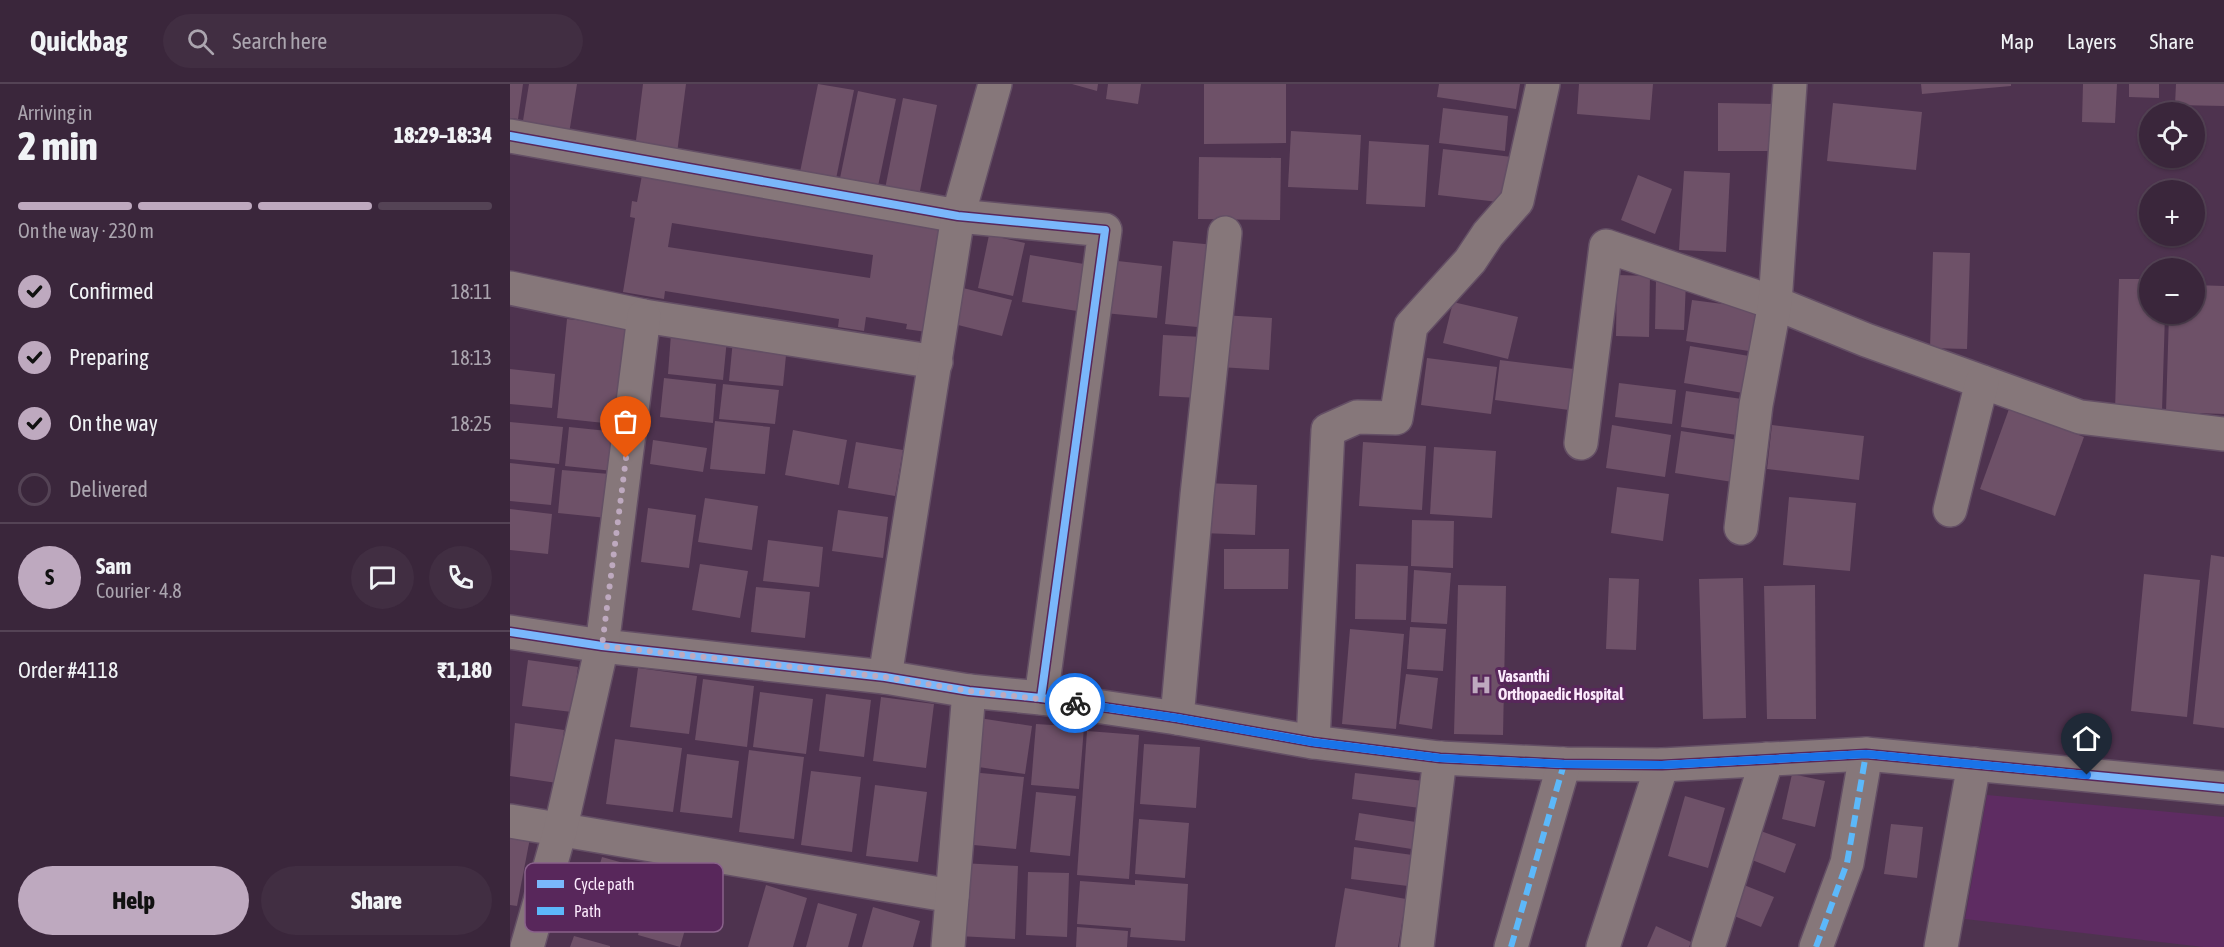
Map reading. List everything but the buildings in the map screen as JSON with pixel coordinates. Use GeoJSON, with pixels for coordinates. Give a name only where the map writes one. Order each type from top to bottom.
{"type":"FeatureCollection","features":[{"type":"Feature","properties":{"kind":"street"},"geometry":{"type":"LineString","coordinates":[[885,677],[958,216],[994,84]]}},
{"type":"Feature","properties":{"kind":"street"},"geometry":{"type":"LineString","coordinates":[[1312,742],[1328,430],[1357,417],[1396,418],[1411,326],[1470,261],[1488,234],[1517,201],[1543,84]]}},
{"type":"Feature","properties":{"kind":"street"},"geometry":{"type":"LineString","coordinates":[[1741,528],[1756,405],[1775,303],[1790,84]]}},
{"type":"Feature","properties":{"kind":"street"},"geometry":{"type":"LineString","coordinates":[[510,135],[958,216],[1105,230],[1041,698]]}},
{"type":"Feature","properties":{"kind":"street"},"geometry":{"type":"LineString","coordinates":[[1177,718],[1197,495],[1225,233]]}},
{"type":"Feature","properties":{"kind":"street"},"geometry":{"type":"LineString","coordinates":[[1581,443],[1606,246],[1775,303],[1866,340],[2080,417],[2224,434]]}},
{"type":"Feature","properties":{"kind":"street"},"geometry":{"type":"LineString","coordinates":[[510,288],[644,316],[936,362]]}},
{"type":"Feature","properties":{"kind":"street"},"geometry":{"type":"LineString","coordinates":[[551,863],[602,646],[644,316]]}},
{"type":"Feature","properties":{"kind":"street"},"geometry":{"type":"LineString","coordinates":[[1950,510],[1982,382]]}},
{"type":"Feature","properties":{"kind":"street"},"geometry":{"type":"LineString","coordinates":[[510,632],[602,646],[885,677],[969,691],[1041,698],[1177,718],[1312,742],[1440,758],[1564,764],[1662,765],[1866,754],[2224,788]]}},
{"type":"Feature","properties":{"kind":"street"},"geometry":{"type":"LineString","coordinates":[[948,947],[969,691]]}},
{"type":"Feature","properties":{"kind":"street"},"geometry":{"type":"LineString","coordinates":[[1815,947],[1847,863],[1866,754]]}},
{"type":"Feature","properties":{"kind":"street"},"geometry":{"type":"LineString","coordinates":[[1417,947],[1440,758]]}},
{"type":"Feature","properties":{"kind":"street"},"geometry":{"type":"LineString","coordinates":[[1708,947],[1767,759]]}},
{"type":"Feature","properties":{"kind":"street"},"geometry":{"type":"LineString","coordinates":[[1511,947],[1564,764]]}},
{"type":"Feature","properties":{"kind":"street"},"geometry":{"type":"LineString","coordinates":[[1941,947],[1974,764]]}},
{"type":"Feature","properties":{"kind":"street"},"geometry":{"type":"LineString","coordinates":[[1603,947],[1662,765]]}},
{"type":"Feature","properties":{"kind":"street"},"geometry":{"type":"LineString","coordinates":[[510,821],[952,897]]}},
{"type":"Feature","properties":{"kind":"street"},"geometry":{"type":"LineString","coordinates":[[527,947],[531,932]]}},
{"type":"Feature","properties":{"kind":"shaded area"},"geometry":{"type":"Polygon","coordinates":[[[1987,795],[2224,817],[2224,947],[2203,947],[1965,919],[1987,795]]]}},
{"type":"Feature","properties":{"kind":"marked path"},"geometry":{"type":"LineString","coordinates":[[1816,947],[1847,863],[1866,754]]}},
{"type":"Feature","properties":{"kind":"marked path"},"geometry":{"type":"LineString","coordinates":[[1511,947],[1564,764]]}},
{"type":"Feature","properties":{"kind":"cycle path"},"geometry":{"type":"LineString","coordinates":[[510,136],[958,216],[1105,230],[1041,698]]}},
{"type":"Feature","properties":{"kind":"cycle path"},"geometry":{"type":"LineString","coordinates":[[510,632],[602,646],[885,677],[969,691],[1041,698],[1177,718],[1313,742],[1440,758],[1564,764],[1662,765],[1866,754],[2224,788]]}},
{"type":"Feature","properties":{"kind":"way so far"},"geometry":{"type":"LineString","coordinates":[[626,458],[602,646],[885,677],[969,691],[1075,703]]}},
{"type":"Feature","properties":{"kind":"place","name":"Vasanthi Orthopaedic Hospital"},"geometry":{"type":"Point","coordinates":[1481,685]}},
{"type":"Feature","properties":{"kind":"route"},"geometry":{"type":"LineString","coordinates":[[1075,703],[1312,742],[1440,758],[1564,764],[1662,765],[1866,754],[2087,775]]}}]}
